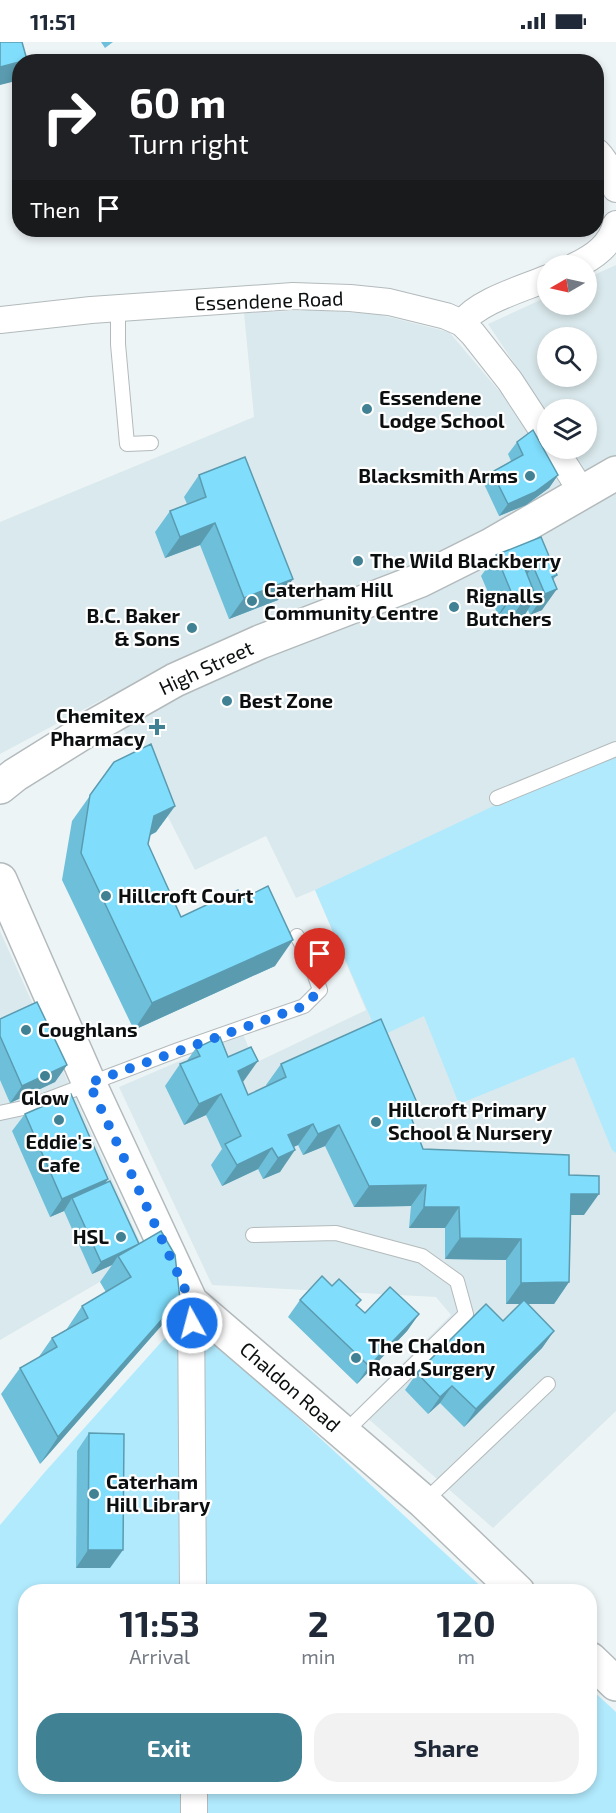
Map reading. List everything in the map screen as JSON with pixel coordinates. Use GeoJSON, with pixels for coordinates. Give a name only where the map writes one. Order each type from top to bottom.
{"type":"FeatureCollection","features":[{"type":"Feature","properties":{"kind":"main road","name":"High Street"},"geometry":{"type":"LineString","coordinates":[[0,787],[15,775],[92,727],[175,680],[260,642],[421,580],[490,545],[616,473]]}},
{"type":"Feature","properties":{"kind":"main road","name":"Chaldon Road"},"geometry":{"type":"LineString","coordinates":[[0,880],[165,1259],[191,1302],[424,1502],[510,1584]]}},
{"type":"Feature","properties":{"kind":"main road"},"geometry":{"type":"LineString","coordinates":[[597,1666],[616,1684]]}},
{"type":"Feature","properties":{"kind":"street"},"geometry":{"type":"LineString","coordinates":[[604,159],[616,189]]}},
{"type":"Feature","properties":{"kind":"street"},"geometry":{"type":"LineString","coordinates":[[594,255],[601,251],[616,224]]}},
{"type":"Feature","properties":{"kind":"street"},"geometry":{"type":"LineString","coordinates":[[462,323],[468,315],[483,305],[537,283]]}},
{"type":"Feature","properties":{"kind":"street","name":"Essendene Road"},"geometry":{"type":"LineString","coordinates":[[0,320],[293,296],[350,297],[389,302],[446,316],[462,323],[510,381],[537,422]]}},
{"type":"Feature","properties":{"kind":"street"},"geometry":{"type":"LineString","coordinates":[[561,459],[582,492]]}},
{"type":"Feature","properties":{"kind":"street"},"geometry":{"type":"LineString","coordinates":[[191,1302],[193,1584]]}},
{"type":"Feature","properties":{"kind":"street"},"geometry":{"type":"LineString","coordinates":[[194,1794],[194,1813]]}},
{"type":"Feature","properties":{"kind":"lane"},"geometry":{"type":"LineString","coordinates":[[118,309],[118,344],[127,444],[151,443]]}},
{"type":"Feature","properties":{"kind":"lane"},"geometry":{"type":"LineString","coordinates":[[497,798],[616,750]]}},
{"type":"Feature","properties":{"kind":"lane"},"geometry":{"type":"LineString","coordinates":[[0,1113],[28,1107],[304,1006],[320,990],[308,957],[297,936]]}},
{"type":"Feature","properties":{"kind":"lane"},"geometry":{"type":"LineString","coordinates":[[253,1235],[336,1233],[422,1256],[457,1281],[466,1314],[344,1433]]}},
{"type":"Feature","properties":{"kind":"lane"},"geometry":{"type":"LineString","coordinates":[[424,1502],[548,1384]]}},
{"type":"Feature","properties":{"kind":"shaded area"},"geometry":{"type":"Polygon","coordinates":[[[616,265],[616,1411],[493,1528],[357,1409],[451,1315],[436,1297],[212,1285],[119,1087],[243,1034],[255,1063],[366,1010],[315,890],[296,898],[266,836],[195,870],[107,697],[0,754],[0,522],[254,417],[244,313],[311,310],[377,314],[449,332],[501,393],[522,375],[488,324],[537,302],[537,315],[597,315],[597,274],[616,265]]]}},
{"type":"Feature","properties":{"kind":"shaded area"},"geometry":{"type":"Polygon","coordinates":[[[616,755],[616,1153],[612,1150],[574,1057],[459,1104],[424,1016],[379,1037],[315,890],[517,795],[616,755]]]}},
{"type":"Feature","properties":{"kind":"shaded area"},"geometry":{"type":"Polygon","coordinates":[[[0,931],[146,1255],[0,1340],[0,931]]]}},
{"type":"Feature","properties":{"kind":"shaded area"},"geometry":{"type":"Polygon","coordinates":[[[172,1330],[206,1333],[478,1584],[18,1584],[18,1794],[597,1794],[597,1694],[616,1712],[616,1813],[0,1813],[0,1525],[172,1330]]]}},
{"type":"Feature","properties":{"kind":"building"},"geometry":{"type":"Polygon","coordinates":[[[0,42],[22,42],[25,54],[12,54],[12,64],[0,67],[0,42]]]}},
{"type":"Feature","properties":{"kind":"building"},"geometry":{"type":"Polygon","coordinates":[[[533,430],[537,437],[537,459],[549,459],[558,475],[535,492],[508,504],[492,472],[523,455],[517,442],[533,430]]]}},
{"type":"Feature","properties":{"kind":"building"},"geometry":{"type":"Polygon","coordinates":[[[245,457],[293,579],[244,598],[215,523],[180,537],[170,511],[206,497],[199,475],[245,457]]]}},
{"type":"Feature","properties":{"kind":"building"},"geometry":{"type":"Polygon","coordinates":[[[541,537],[557,575],[552,577],[557,589],[545,594],[533,566],[525,569],[536,597],[521,604],[516,592],[512,594],[496,555],[541,537]]]}},
{"type":"Feature","properties":{"kind":"building","name":"Hillcroft Court"},"geometry":{"type":"Polygon","coordinates":[[[151,744],[175,806],[154,816],[148,844],[181,917],[238,890],[242,899],[268,886],[293,940],[152,1003],[81,853],[90,795],[114,762],[151,744]]]}},
{"type":"Feature","properties":{"kind":"building"},"geometry":{"type":"Polygon","coordinates":[[[37,1002],[67,1065],[22,1086],[0,1036],[0,1019],[37,1002]]]}},
{"type":"Feature","properties":{"kind":"building"},"geometry":{"type":"Polygon","coordinates":[[[381,1019],[418,1105],[408,1109],[423,1149],[569,1155],[569,1175],[599,1176],[599,1194],[571,1194],[569,1282],[521,1283],[521,1239],[460,1238],[459,1207],[424,1207],[426,1185],[369,1186],[339,1125],[318,1134],[313,1124],[288,1135],[295,1150],[278,1158],[272,1148],[237,1165],[225,1144],[241,1136],[221,1094],[199,1104],[180,1064],[200,1056],[196,1048],[220,1037],[228,1057],[251,1047],[258,1061],[238,1071],[248,1095],[286,1077],[281,1064],[381,1019]]]}},
{"type":"Feature","properties":{"kind":"building"},"geometry":{"type":"Polygon","coordinates":[[[71,1094],[108,1179],[62,1199],[25,1114],[71,1094]]]}},
{"type":"Feature","properties":{"kind":"building"},"geometry":{"type":"Polygon","coordinates":[[[110,1181],[139,1244],[101,1262],[72,1198],[110,1181]]]}},
{"type":"Feature","properties":{"kind":"building"},"geometry":{"type":"Polygon","coordinates":[[[161,1231],[175,1255],[180,1299],[58,1437],[20,1368],[57,1347],[52,1338],[88,1318],[82,1306],[131,1277],[118,1256],[161,1231]]]}},
{"type":"Feature","properties":{"kind":"building"},"geometry":{"type":"Polygon","coordinates":[[[322,1276],[332,1286],[339,1279],[361,1300],[356,1305],[365,1313],[390,1287],[419,1314],[369,1366],[300,1300],[322,1276]]]}},
{"type":"Feature","properties":{"kind":"building"},"geometry":{"type":"Polygon","coordinates":[[[524,1300],[554,1331],[476,1409],[452,1386],[440,1397],[417,1373],[486,1304],[503,1321],[524,1300]]]}},
{"type":"Feature","properties":{"kind":"building"},"geometry":{"type":"Polygon","coordinates":[[[89,1433],[124,1434],[123,1550],[88,1550],[89,1433]]]}},
{"type":"Feature","properties":{"kind":"place","name":"Essendene Lodge School"},"geometry":{"type":"Point","coordinates":[367,409]}},
{"type":"Feature","properties":{"kind":"place","name":"Blacksmith Arms"},"geometry":{"type":"Point","coordinates":[530,476]}},
{"type":"Feature","properties":{"kind":"place","name":"The Wild Blackberry"},"geometry":{"type":"Point","coordinates":[358,561]}},
{"type":"Feature","properties":{"kind":"place","name":"Caterham Hill Community Centre"},"geometry":{"type":"Point","coordinates":[252,601]}},
{"type":"Feature","properties":{"kind":"place","name":"Rignalls Butchers"},"geometry":{"type":"Point","coordinates":[454,607]}},
{"type":"Feature","properties":{"kind":"place","name":"B.C. Baker & Sons"},"geometry":{"type":"Point","coordinates":[192,628]}},
{"type":"Feature","properties":{"kind":"place","name":"Best Zone"},"geometry":{"type":"Point","coordinates":[227,701]}},
{"type":"Feature","properties":{"kind":"place","name":"Chemitex Pharmacy"},"geometry":{"type":"Point","coordinates":[157,727]}},
{"type":"Feature","properties":{"kind":"place","name":"Hillcroft Court"},"geometry":{"type":"Point","coordinates":[106,896]}},
{"type":"Feature","properties":{"kind":"place","name":"Coughlans"},"geometry":{"type":"Point","coordinates":[26,1030]}},
{"type":"Feature","properties":{"kind":"place","name":"Glow"},"geometry":{"type":"Point","coordinates":[45,1076]}},
{"type":"Feature","properties":{"kind":"place","name":"Eddie's Cafe"},"geometry":{"type":"Point","coordinates":[59,1120]}},
{"type":"Feature","properties":{"kind":"place","name":"Hillcroft Primary School & Nursery"},"geometry":{"type":"Point","coordinates":[376,1122]}},
{"type":"Feature","properties":{"kind":"place","name":"HSL"},"geometry":{"type":"Point","coordinates":[121,1237]}},
{"type":"Feature","properties":{"kind":"place","name":"The Chaldon Road Surgery"},"geometry":{"type":"Point","coordinates":[356,1358]}},
{"type":"Feature","properties":{"kind":"place","name":"Caterham Hill Library"},"geometry":{"type":"Point","coordinates":[94,1494]}},
{"type":"Feature","properties":{"kind":"route"},"geometry":{"type":"LineString","coordinates":[[192,1323],[191,1302],[89,1083],[304,1006],[320,990]]}}]}
